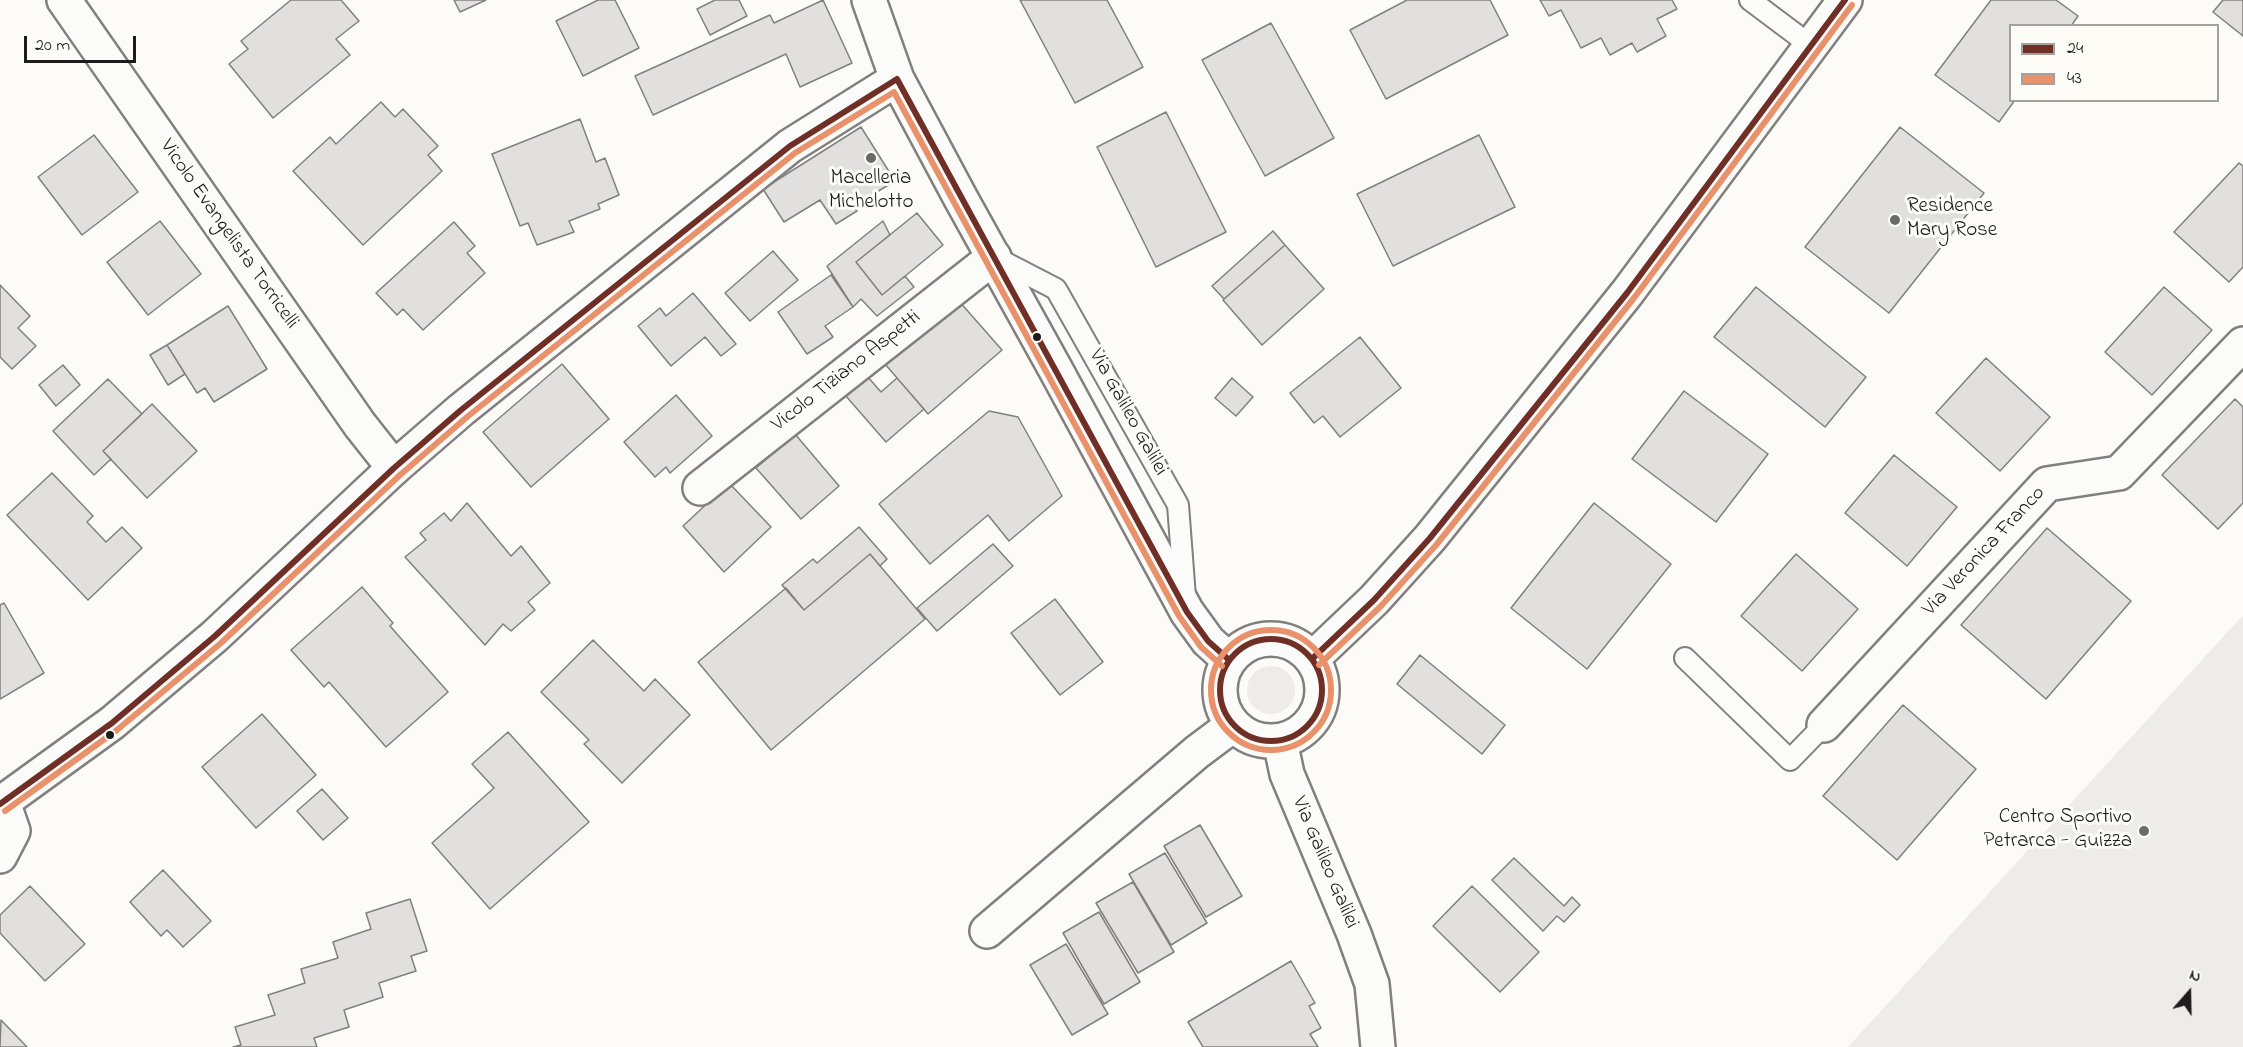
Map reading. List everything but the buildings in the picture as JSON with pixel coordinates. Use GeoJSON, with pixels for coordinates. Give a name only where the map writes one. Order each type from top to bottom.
{"type":"FeatureCollection","features":[{"type":"Feature","properties":{"kind":"street","name":"Vicolo Evangelista Torricelli"},"geometry":{"type":"LineString","coordinates":[[64,0],[360,425],[394,468]]}},
{"type":"Feature","properties":{"kind":"street","name":"Via Galileo Galilei"},"geometry":{"type":"LineString","coordinates":[[868,0],[897,79],[1187,612],[1208,641],[1228,659]]}},
{"type":"Feature","properties":{"kind":"street"},"geometry":{"type":"LineString","coordinates":[[1313,657],[1374,600],[1430,538],[1627,293],[1845,0]]}},
{"type":"Feature","properties":{"kind":"street"},"geometry":{"type":"LineString","coordinates":[[0,856],[13,831],[1,803],[112,723],[215,636],[394,468],[461,410],[790,146],[897,79]]}},
{"type":"Feature","properties":{"kind":"street","name":"Vicolo Tiziano Aspetti"},"geometry":{"type":"LineString","coordinates":[[700,488],[994,257]]}},
{"type":"Feature","properties":{"kind":"street","name":"Via Veronica Franco"},"geometry":{"type":"LineString","coordinates":[[1824,724],[2047,484],[2119,473],[2243,344]]}},
{"type":"Feature","properties":{"kind":"street"},"geometry":{"type":"LineString","coordinates":[[1268,638],[1287,641],[1313,657],[1323,680],[1323,698],[1317,715],[1305,730],[1280,741],[1259,740],[1245,735],[1233,725],[1220,698],[1220,682],[1228,659],[1249,644],[1268,638]]}},
{"type":"Feature","properties":{"kind":"street"},"geometry":{"type":"LineString","coordinates":[[987,931],[1197,752],[1233,725]]}},
{"type":"Feature","properties":{"kind":"street","name":"Via Galileo Galilei"},"geometry":{"type":"LineString","coordinates":[[1280,741],[1287,774],[1354,934],[1372,984],[1378,1047]]}},
{"type":"Feature","properties":{"kind":"lane"},"geometry":{"type":"LineString","coordinates":[[1750,0],[1810,45]]}},
{"type":"Feature","properties":{"kind":"lane","name":"Via Galileo Galilei"},"geometry":{"type":"LineString","coordinates":[[994,257],[1056,289],[1178,505],[1187,612]]}},
{"type":"Feature","properties":{"kind":"lane"},"geometry":{"type":"LineString","coordinates":[[1685,658],[1790,760],[1824,724]]}},
{"type":"Feature","properties":{"kind":"shaded area","name":"Centro Sportivo Petrarca - Guizza"},"geometry":{"type":"Polygon","coordinates":[[[2243,615],[2243,1047],[1848,1047],[2243,615]]]}},
{"type":"Feature","properties":{"kind":"shaded area"},"geometry":{"type":"Polygon","coordinates":[[[1271,666],[1288,673],[1295,690],[1288,707],[1271,714],[1254,707],[1247,690],[1254,673],[1271,666]]]}},
{"type":"Feature","properties":{"kind":"transit line","name":"24"},"geometry":{"type":"LineString","coordinates":[[1313,658],[1374,600],[1430,538],[1627,293],[1845,0]]}},
{"type":"Feature","properties":{"kind":"transit line","name":"43"},"geometry":{"type":"LineString","coordinates":[[1319,665],[1381,606],[1437,544],[1634,298],[1852,5]]}},
{"type":"Feature","properties":{"kind":"transit line","name":"24"},"geometry":{"type":"LineString","coordinates":[[0,804],[112,723],[215,636],[394,468],[461,410],[790,146],[897,79],[1187,612],[1208,641],[1228,659]]}},
{"type":"Feature","properties":{"kind":"transit line","name":"43"},"geometry":{"type":"LineString","coordinates":[[5,811],[117,730],[221,643],[400,475],[467,417],[795,153],[894,92],[1179,616],[1201,647],[1222,666]]}},
{"type":"Feature","properties":{"kind":"transit line","name":"43"},"geometry":{"type":"LineString","coordinates":[[1271,630],[1294,634],[1314,647],[1327,667],[1331,690],[1327,713],[1314,733],[1294,746],[1271,750],[1248,746],[1228,733],[1215,713],[1211,690],[1215,667],[1228,647],[1248,634],[1271,630]]}},
{"type":"Feature","properties":{"kind":"transit line","name":"24"},"geometry":{"type":"LineString","coordinates":[[1271,639],[1291,643],[1307,654],[1318,670],[1322,690],[1318,710],[1307,726],[1291,737],[1271,741],[1251,737],[1235,726],[1224,710],[1220,690],[1224,670],[1235,654],[1251,643],[1271,639]]}},
{"type":"Feature","properties":{"kind":"place","name":"Macelleria Michelotto"},"geometry":{"type":"Point","coordinates":[871,158]}},
{"type":"Feature","properties":{"kind":"place","name":"Residence Mary Rose"},"geometry":{"type":"Point","coordinates":[1895,220]}},
{"type":"Feature","properties":{"kind":"place","name":"Centro Sportivo Petrarca - Guizza"},"geometry":{"type":"Point","coordinates":[2144,831]}}]}
